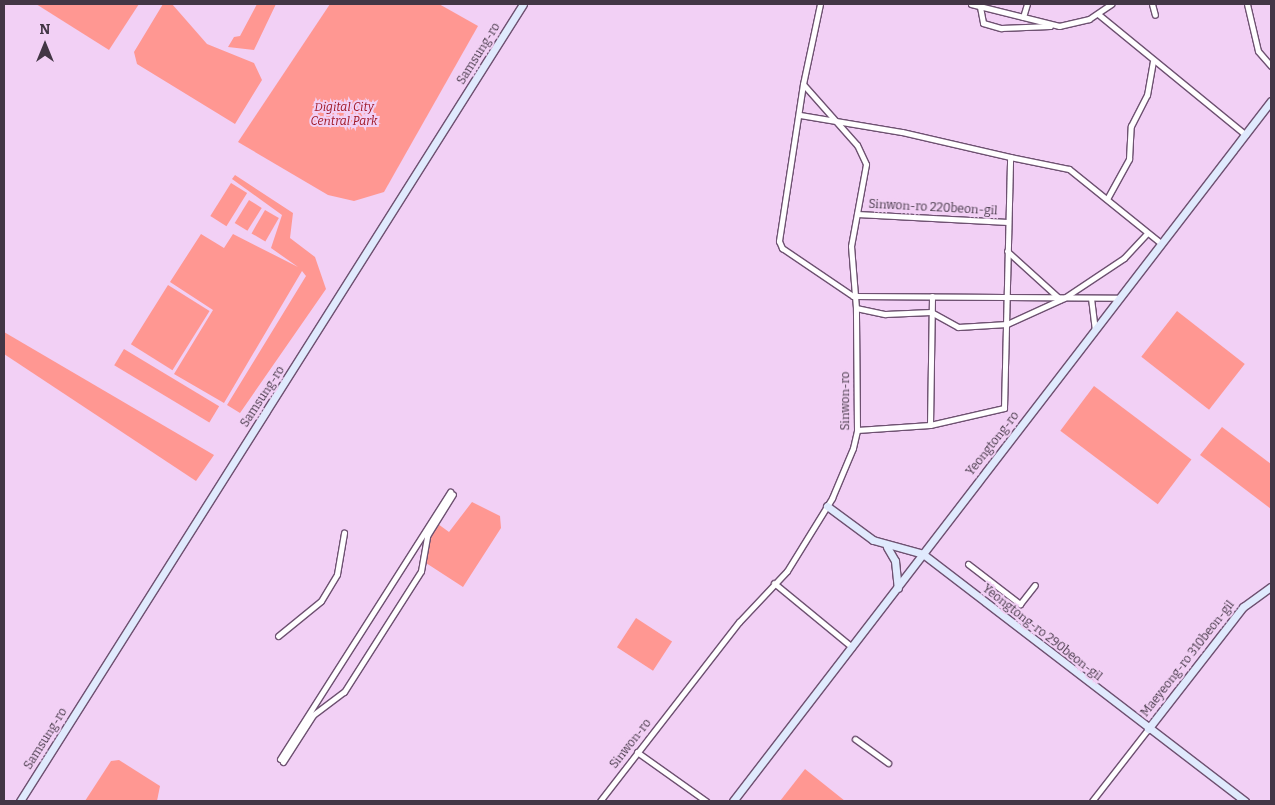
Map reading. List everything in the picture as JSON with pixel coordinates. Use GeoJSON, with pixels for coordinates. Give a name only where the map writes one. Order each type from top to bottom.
{"type":"FeatureCollection","features":[{"type":"Feature","properties":{"kind":"street","name":"Samsung-ro"},"geometry":{"type":"LineString","coordinates":[[20,801],[524,4]]}},
{"type":"Feature","properties":{"kind":"street"},"geometry":{"type":"LineString","coordinates":[[820,4],[803,84],[780,245],[853,296],[1119,298]]}},
{"type":"Feature","properties":{"kind":"street"},"geometry":{"type":"LineString","coordinates":[[971,4],[1053,26]]}},
{"type":"Feature","properties":{"kind":"street"},"geometry":{"type":"LineString","coordinates":[[1023,18],[1027,4]]}},
{"type":"Feature","properties":{"kind":"street"},"geometry":{"type":"LineString","coordinates":[[980,7],[983,23],[1001,28],[1080,23],[1098,14],[1111,4]]}},
{"type":"Feature","properties":{"kind":"street"},"geometry":{"type":"LineString","coordinates":[[1152,4],[1155,15]]}},
{"type":"Feature","properties":{"kind":"street"},"geometry":{"type":"LineString","coordinates":[[1247,4],[1258,50],[1271,66]]}},
{"type":"Feature","properties":{"kind":"street"},"geometry":{"type":"LineString","coordinates":[[1098,14],[1153,62],[1246,135]]}},
{"type":"Feature","properties":{"kind":"street"},"geometry":{"type":"LineString","coordinates":[[1108,199],[1129,159],[1132,126],[1147,95],[1153,62]]}},
{"type":"Feature","properties":{"kind":"street","name":"Sinwon-ro"},"geometry":{"type":"LineString","coordinates":[[600,801],[637,752],[808,541],[827,506],[857,430],[856,308],[853,296],[851,246],[864,158],[803,84]]}},
{"type":"Feature","properties":{"kind":"street","name":"Yeongtong-ro"},"geometry":{"type":"LineString","coordinates":[[733,801],[1271,101]]}},
{"type":"Feature","properties":{"kind":"street"},"geometry":{"type":"LineString","coordinates":[[800,115],[829,117],[1068,169],[1162,244]]}},
{"type":"Feature","properties":{"kind":"street"},"geometry":{"type":"LineString","coordinates":[[857,430],[930,424],[1004,408],[1008,324],[1006,297],[1010,157]]}},
{"type":"Feature","properties":{"kind":"street","name":"Sinwon-ro 220beon-gil"},"geometry":{"type":"LineString","coordinates":[[857,214],[1008,222]]}},
{"type":"Feature","properties":{"kind":"street"},"geometry":{"type":"LineString","coordinates":[[856,308],[885,314],[931,312],[958,327],[1008,324],[1062,299],[1124,258],[1147,233]]}},
{"type":"Feature","properties":{"kind":"street"},"geometry":{"type":"LineString","coordinates":[[1007,251],[1062,299]]}},
{"type":"Feature","properties":{"kind":"street"},"geometry":{"type":"LineString","coordinates":[[930,424],[932,296]]}},
{"type":"Feature","properties":{"kind":"street"},"geometry":{"type":"LineString","coordinates":[[1091,298],[1095,331]]}},
{"type":"Feature","properties":{"kind":"street"},"geometry":{"type":"LineString","coordinates":[[451,493],[427,536],[421,571],[342,694],[313,715],[281,761],[451,493]]}},
{"type":"Feature","properties":{"kind":"street"},"geometry":{"type":"LineString","coordinates":[[827,506],[887,547],[923,554]]}},
{"type":"Feature","properties":{"kind":"street"},"geometry":{"type":"LineString","coordinates":[[278,636],[324,597],[336,574],[344,533]]}},
{"type":"Feature","properties":{"kind":"street"},"geometry":{"type":"LineString","coordinates":[[887,547],[895,561],[898,588]]}},
{"type":"Feature","properties":{"kind":"street","name":"Yeongtong-ro 290beon-gil"},"geometry":{"type":"LineString","coordinates":[[923,554],[1148,729],[1245,801]]}},
{"type":"Feature","properties":{"kind":"street"},"geometry":{"type":"LineString","coordinates":[[968,564],[1020,604],[1035,585]]}},
{"type":"Feature","properties":{"kind":"street"},"geometry":{"type":"LineString","coordinates":[[774,583],[852,647]]}},
{"type":"Feature","properties":{"kind":"street","name":"Maeyeong-ro 310beon-gil"},"geometry":{"type":"LineString","coordinates":[[1148,729],[1243,607],[1271,587]]}},
{"type":"Feature","properties":{"kind":"street"},"geometry":{"type":"LineString","coordinates":[[1092,801],[1148,729]]}},
{"type":"Feature","properties":{"kind":"street"},"geometry":{"type":"LineString","coordinates":[[855,739],[888,763]]}},
{"type":"Feature","properties":{"kind":"street"},"geometry":{"type":"LineString","coordinates":[[637,752],[706,801]]}},
{"type":"Feature","properties":{"kind":"green space"},"geometry":{"type":"Polygon","coordinates":[[[36,4],[139,4],[109,50],[36,4]]]}},
{"type":"Feature","properties":{"kind":"green space"},"geometry":{"type":"Polygon","coordinates":[[[163,4],[172,4],[207,44],[254,63],[262,80],[235,124],[137,64],[134,52],[163,4]]]}},
{"type":"Feature","properties":{"kind":"green space"},"geometry":{"type":"Polygon","coordinates":[[[257,4],[276,4],[254,50],[228,47],[234,37],[240,36],[257,4]]]}},
{"type":"Feature","properties":{"kind":"green space","name":"Digital City Central Park"},"geometry":{"type":"Polygon","coordinates":[[[330,4],[439,4],[478,26],[384,192],[354,201],[328,195],[238,142],[330,4]]]}},
{"type":"Feature","properties":{"kind":"green space"},"geometry":{"type":"Polygon","coordinates":[[[235,175],[293,213],[290,238],[315,257],[326,289],[240,413],[227,405],[306,276],[302,271],[224,403],[174,374],[213,310],[170,282],[201,234],[224,248],[233,234],[298,267],[271,248],[282,215],[232,179],[235,175]]]}},
{"type":"Feature","properties":{"kind":"green space"},"geometry":{"type":"Polygon","coordinates":[[[231,183],[247,193],[226,226],[210,216],[231,183]]]}},
{"type":"Feature","properties":{"kind":"green space"},"geometry":{"type":"Polygon","coordinates":[[[249,200],[262,208],[247,231],[235,223],[249,200]]]}},
{"type":"Feature","properties":{"kind":"green space"},"geometry":{"type":"Polygon","coordinates":[[[265,210],[279,218],[265,241],[252,233],[265,210]]]}},
{"type":"Feature","properties":{"kind":"green space"},"geometry":{"type":"Polygon","coordinates":[[[168,285],[210,311],[172,370],[131,344],[168,285]]]}},
{"type":"Feature","properties":{"kind":"green space"},"geometry":{"type":"Polygon","coordinates":[[[1177,311],[1245,364],[1209,410],[1141,357],[1177,311]]]}},
{"type":"Feature","properties":{"kind":"green space"},"geometry":{"type":"Polygon","coordinates":[[[4,332],[214,455],[196,481],[4,354],[4,332]]]}},
{"type":"Feature","properties":{"kind":"green space"},"geometry":{"type":"Polygon","coordinates":[[[124,349],[219,406],[209,422],[114,365],[124,349]]]}},
{"type":"Feature","properties":{"kind":"green space"},"geometry":{"type":"Polygon","coordinates":[[[1094,386],[1191,459],[1158,504],[1060,431],[1094,386]]]}},
{"type":"Feature","properties":{"kind":"green space"},"geometry":{"type":"Polygon","coordinates":[[[1222,427],[1271,464],[1271,509],[1200,455],[1222,427]]]}},
{"type":"Feature","properties":{"kind":"green space"},"geometry":{"type":"Polygon","coordinates":[[[472,502],[500,516],[501,528],[463,587],[426,563],[429,539],[438,524],[449,532],[472,502]]]}},
{"type":"Feature","properties":{"kind":"green space"},"geometry":{"type":"Polygon","coordinates":[[[636,618],[672,641],[653,671],[617,647],[636,618]]]}},
{"type":"Feature","properties":{"kind":"green space"},"geometry":{"type":"Polygon","coordinates":[[[119,760],[160,786],[157,801],[85,801],[111,761],[119,760]]]}},
{"type":"Feature","properties":{"kind":"green space"},"geometry":{"type":"Polygon","coordinates":[[[805,769],[845,801],[780,801],[805,769]]]}}]}
